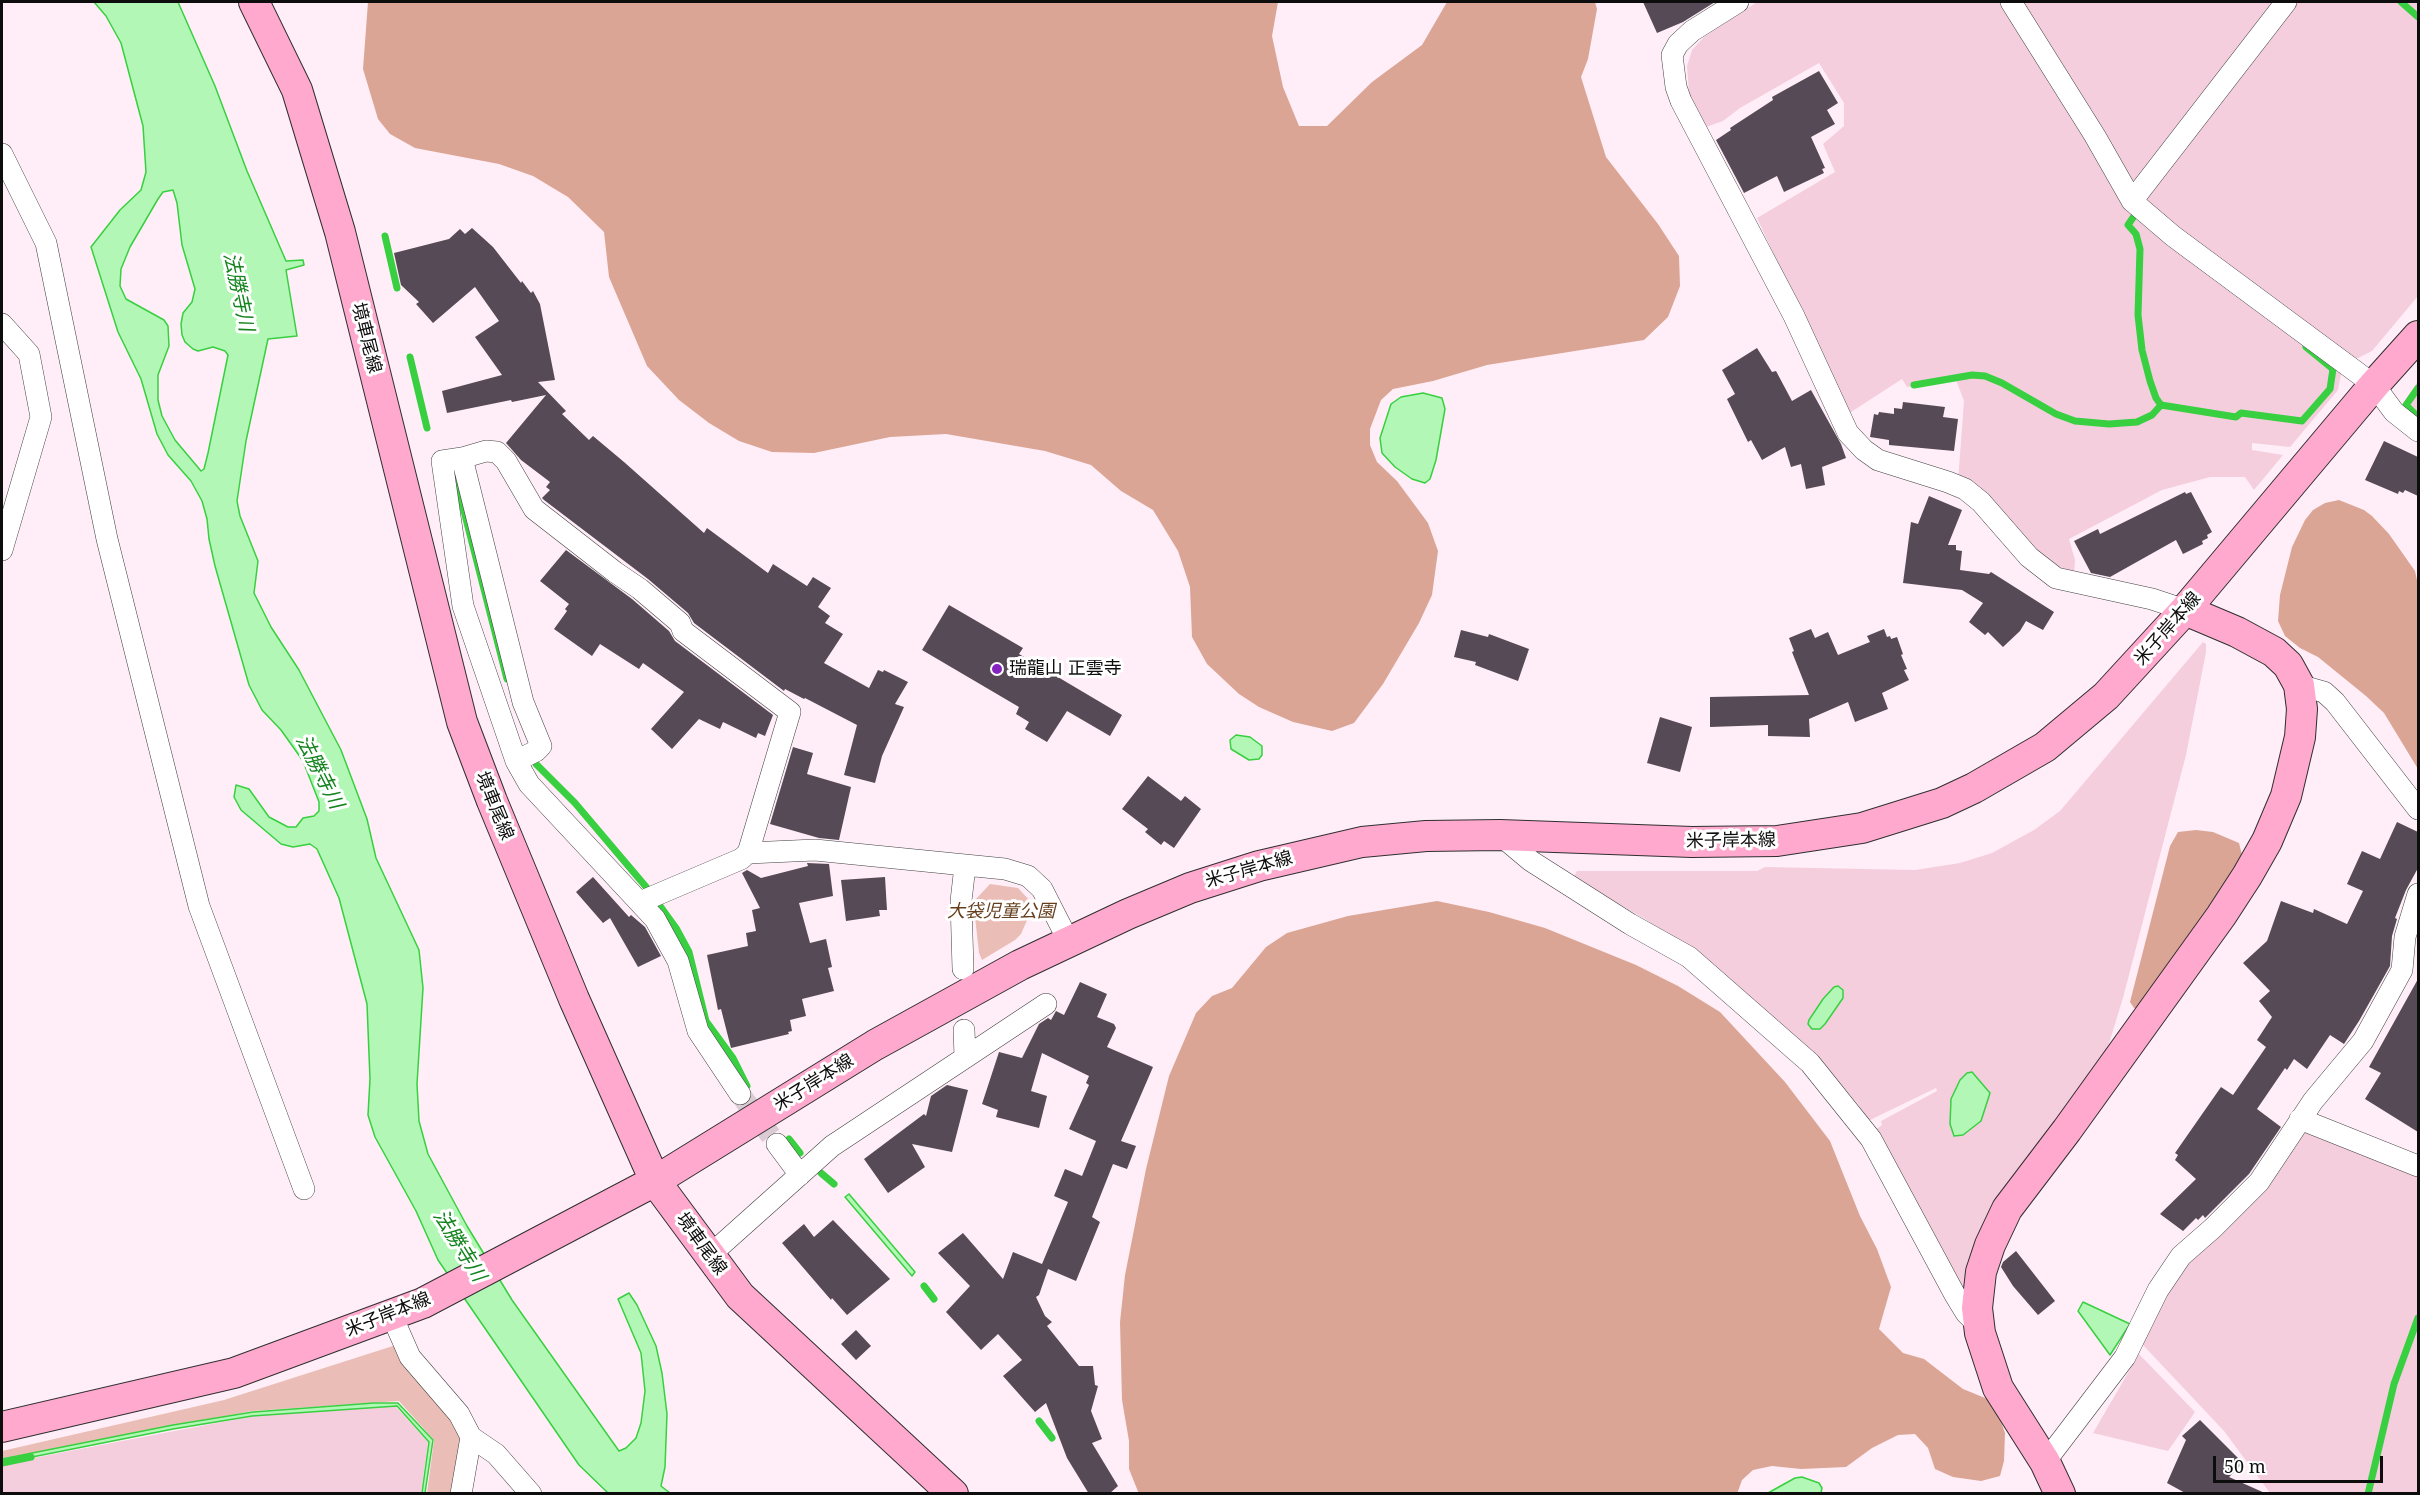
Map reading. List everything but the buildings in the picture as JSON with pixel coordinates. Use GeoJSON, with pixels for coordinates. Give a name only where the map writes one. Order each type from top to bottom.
{"type":"FeatureCollection","features":[{"type":"Feature","properties":{"kind":"main road","name":"境車尾線"},"geometry":{"type":"LineString","coordinates":[[254,2],[297,90],[340,232],[462,722],[492,801],[574,999],[655,1181],[740,1296],[952,1494]]}},
{"type":"Feature","properties":{"kind":"main road","name":"米子岸本線"},"geometry":{"type":"LineString","coordinates":[[2,1427],[234,1373],[423,1303],[655,1181],[875,1046],[1020,965],[1190,888],[1259,866],[1362,843],[1426,836],[1500,835],[1692,842],[1777,841],[1862,828],[1942,803],[1974,788],[2045,747],[2106,696],[2185,610],[2418,336]]}},
{"type":"Feature","properties":{"kind":"main road"},"geometry":{"type":"LineString","coordinates":[[2060,1494],[2045,1462],[1998,1388],[1979,1326],[1977,1308],[1981,1272],[1990,1245],[2007,1209],[2067,1130],[2221,916],[2267,841],[2286,796],[2300,738],[2302,709],[2299,685],[2288,665],[2274,652],[2237,632],[2185,610]]}},
{"type":"Feature","properties":{"kind":"street"},"geometry":{"type":"LineString","coordinates":[[1738,2],[1692,31],[1678,44],[1672,55],[1676,87],[1681,101],[1794,316],[1848,433],[1864,450],[1878,460],[1965,489],[1981,502],[2029,557],[2056,578],[2152,599],[2185,610]]}},
{"type":"Feature","properties":{"kind":"street"},"geometry":{"type":"LineString","coordinates":[[2011,2],[2095,136],[2132,201],[2173,236],[2374,386],[2394,412],[2418,431]]}},
{"type":"Feature","properties":{"kind":"street"},"geometry":{"type":"LineString","coordinates":[[2132,201],[2286,2]]}},
{"type":"Feature","properties":{"kind":"street"},"geometry":{"type":"LineString","coordinates":[[2,154],[46,243],[107,540],[199,906],[304,1189]]}},
{"type":"Feature","properties":{"kind":"street"},"geometry":{"type":"LineString","coordinates":[[2,324],[29,354],[41,417],[2,550]]}},
{"type":"Feature","properties":{"kind":"street"},"geometry":{"type":"LineString","coordinates":[[648,898],[741,859],[748,853],[790,712],[682,631],[680,623],[640,589],[534,509],[506,462],[497,452],[486,451],[442,461],[463,606],[526,756],[529,784],[648,898],[655,919],[678,961],[699,1031],[740,1094]]}},
{"type":"Feature","properties":{"kind":"street"},"geometry":{"type":"LineString","coordinates":[[462,458],[523,702],[541,746],[526,756]]}},
{"type":"Feature","properties":{"kind":"street"},"geometry":{"type":"LineString","coordinates":[[2299,685],[2324,692],[2335,702],[2418,809]]}},
{"type":"Feature","properties":{"kind":"street"},"geometry":{"type":"LineString","coordinates":[[1500,835],[1531,861],[1630,924],[1689,957],[1810,1064],[1871,1139],[1955,1295],[1966,1313],[1979,1326]]}},
{"type":"Feature","properties":{"kind":"street"},"geometry":{"type":"LineString","coordinates":[[748,853],[815,850],[1005,869],[1028,876],[1042,890],[1069,942]]}},
{"type":"Feature","properties":{"kind":"street"},"geometry":{"type":"LineString","coordinates":[[963,969],[961,901],[965,866]]}},
{"type":"Feature","properties":{"kind":"street"},"geometry":{"type":"LineString","coordinates":[[2045,1462],[2125,1358],[2158,1290],[2181,1256],[2259,1182],[2300,1119],[2363,1041],[2402,970],[2405,937],[2418,894]]}},
{"type":"Feature","properties":{"kind":"street"},"geometry":{"type":"LineString","coordinates":[[710,1255],[832,1146],[1046,1004]]}},
{"type":"Feature","properties":{"kind":"street"},"geometry":{"type":"LineString","coordinates":[[964,1030],[965,1056]]}},
{"type":"Feature","properties":{"kind":"street"},"geometry":{"type":"LineString","coordinates":[[2300,1119],[2418,1166]]}},
{"type":"Feature","properties":{"kind":"street"},"geometry":{"type":"LineString","coordinates":[[777,1144],[800,1176]]}},
{"type":"Feature","properties":{"kind":"street"},"geometry":{"type":"LineString","coordinates":[[392,1316],[410,1357],[459,1414],[471,1437],[496,1454],[531,1494]]}},
{"type":"Feature","properties":{"kind":"street"},"geometry":{"type":"LineString","coordinates":[[461,1494],[471,1437]]}},
{"type":"Feature","properties":{"kind":"shaded area"},"geometry":{"type":"Polygon","coordinates":[[[368,2],[1278,2],[1272,36],[1283,87],[1299,126],[1327,126],[1372,82],[1422,45],[1447,2],[1595,2],[1597,9],[1588,59],[1581,77],[1606,157],[1658,224],[1679,256],[1680,286],[1668,317],[1644,340],[1487,365],[1433,381],[1393,389],[1381,400],[1370,429],[1370,445],[1377,462],[1397,481],[1428,523],[1438,551],[1432,595],[1419,623],[1383,684],[1354,723],[1332,731],[1293,722],[1259,707],[1239,694],[1207,664],[1192,637],[1190,587],[1178,551],[1153,510],[1121,491],[1091,465],[1045,451],[946,434],[890,437],[814,453],[772,452],[739,441],[709,423],[679,400],[647,366],[609,277],[604,232],[568,197],[533,176],[499,164],[415,148],[390,134],[378,119],[363,69],[368,2]]]}},
{"type":"Feature","properties":{"kind":"shaded area"},"geometry":{"type":"Polygon","coordinates":[[[1757,2],[2008,2],[2112,173],[2342,369],[2338,390],[2290,447],[2252,443],[2252,450],[2283,455],[2254,490],[2245,477],[2210,477],[2162,490],[2069,539],[2075,560],[2074,577],[2065,575],[1958,481],[1964,401],[1956,380],[1907,387],[1902,379],[1848,414],[1757,218],[1835,172],[1823,144],[1844,126],[1844,103],[1819,63],[1740,108],[1723,121],[1706,127],[1689,93],[1687,66],[1692,50],[1704,37],[1757,2]]]}},
{"type":"Feature","properties":{"kind":"shaded area"},"geometry":{"type":"Polygon","coordinates":[[[2015,2],[2282,2],[2133,188],[2015,2]]]}},
{"type":"Feature","properties":{"kind":"shaded area"},"geometry":{"type":"Polygon","coordinates":[[[2290,2],[2418,2],[2418,296],[2372,351],[2354,360],[2172,230],[2141,196],[2290,2]]]}},
{"type":"Feature","properties":{"kind":"shaded area"},"geometry":{"type":"Polygon","coordinates":[[[2418,381],[2418,421],[2402,405],[2418,381]]]}},
{"type":"Feature","properties":{"kind":"shaded area"},"geometry":{"type":"Polygon","coordinates":[[[2339,500],[2364,510],[2372,516],[2389,534],[2415,571],[2418,585],[2418,769],[2384,713],[2318,657],[2300,648],[2285,636],[2278,621],[2280,595],[2292,547],[2305,520],[2313,510],[2325,503],[2339,500]]]}},
{"type":"Feature","properties":{"kind":"shaded area"},"geometry":{"type":"Polygon","coordinates":[[[2203,642],[2206,644],[2206,652],[2186,755],[2123,998],[2107,1050],[1965,1298],[1875,1130],[1882,1125],[1881,1121],[1937,1091],[1936,1088],[1868,1121],[1858,1104],[1837,1080],[1717,970],[1645,919],[1575,879],[1574,876],[1577,871],[1757,871],[1765,867],[1915,870],[1960,863],[1992,853],[2034,830],[2060,811],[2203,642]]]}},
{"type":"Feature","properties":{"kind":"shaded area"},"geometry":{"type":"Polygon","coordinates":[[[2196,830],[2213,832],[2239,843],[2242,855],[2238,867],[2137,1008],[2134,1008],[2130,1002],[2170,846],[2178,832],[2196,830]]]}},
{"type":"Feature","properties":{"kind":"shaded area"},"geometry":{"type":"Polygon","coordinates":[[[1437,901],[1489,912],[1545,928],[1636,965],[1678,986],[1720,1012],[1785,1082],[1830,1141],[1891,1287],[1879,1329],[1903,1353],[1924,1359],[1963,1389],[1990,1400],[1998,1413],[2005,1433],[2004,1461],[2000,1476],[1981,1481],[1953,1477],[1935,1469],[1928,1448],[1915,1434],[1898,1435],[1872,1448],[1846,1467],[1801,1469],[1772,1466],[1753,1470],[1742,1480],[1737,1494],[1139,1494],[1129,1469],[1129,1441],[1122,1400],[1120,1322],[1125,1275],[1146,1169],[1169,1076],[1196,1013],[1212,996],[1232,988],[1266,947],[1287,933],[1348,916],[1437,901]]]}},
{"type":"Feature","properties":{"kind":"shaded area"},"geometry":{"type":"Polygon","coordinates":[[[2299,1129],[2418,1173],[2418,1493],[2270,1493],[2224,1431],[2143,1345],[2166,1288],[2299,1129]]]}},
{"type":"Feature","properties":{"kind":"shaded area"},"geometry":{"type":"Polygon","coordinates":[[[2139,1354],[2195,1412],[2168,1451],[2093,1433],[2139,1354]]]}},
{"type":"Feature","properties":{"kind":"shaded area"},"geometry":{"type":"Polygon","coordinates":[[[396,1407],[428,1442],[421,1493],[2,1493],[2,1464],[253,1416],[396,1407]]]}},
{"type":"Feature","properties":{"kind":"green space","name":"大袋児童公園"},"geometry":{"type":"Polygon","coordinates":[[[990,884],[1018,888],[1031,902],[1032,909],[1021,934],[982,960],[979,953],[974,908],[976,899],[990,884]]]}},
{"type":"Feature","properties":{"kind":"green space"},"geometry":{"type":"Polygon","coordinates":[[[396,1345],[462,1435],[454,1494],[427,1493],[434,1440],[399,1401],[252,1411],[2,1459],[2,1451],[224,1400],[396,1345]]]}},
{"type":"Feature","properties":{"kind":"water","name":"法勝寺川"},"geometry":{"type":"Polygon","coordinates":[[[94,2],[178,2],[215,86],[247,171],[286,261],[303,260],[304,265],[286,270],[297,336],[268,339],[246,441],[237,501],[240,516],[258,561],[254,593],[271,627],[299,670],[341,750],[367,819],[376,858],[419,950],[423,988],[417,1084],[419,1121],[428,1154],[467,1226],[512,1300],[619,1451],[626,1448],[636,1438],[641,1423],[645,1391],[641,1353],[618,1299],[629,1293],[656,1346],[662,1373],[667,1414],[665,1467],[661,1486],[670,1493],[608,1493],[579,1465],[438,1260],[416,1211],[375,1137],[368,1115],[370,1079],[367,1004],[339,898],[317,849],[310,844],[293,847],[281,844],[241,810],[234,797],[236,785],[249,789],[269,817],[288,827],[296,827],[303,818],[314,816],[319,811],[319,802],[303,761],[281,730],[262,710],[249,685],[215,566],[202,501],[191,481],[168,455],[157,434],[141,379],[118,332],[91,247],[120,210],[141,190],[146,172],[143,126],[121,43],[106,16],[94,2]],[[173,190],[163,192],[158,199],[130,247],[121,269],[120,286],[126,299],[164,320],[168,326],[169,346],[158,375],[158,400],[162,416],[175,440],[201,471],[204,469],[208,453],[228,355],[225,351],[213,347],[198,351],[193,349],[185,342],[182,335],[183,313],[192,302],[195,289],[182,245],[177,203],[173,190]]]}},
{"type":"Feature","properties":{"kind":"water"},"geometry":{"type":"Polygon","coordinates":[[[1423,393],[1442,398],[1445,409],[1436,460],[1430,479],[1425,483],[1412,479],[1395,467],[1382,453],[1380,438],[1391,404],[1401,397],[1423,393]]]}},
{"type":"Feature","properties":{"kind":"water"},"geometry":{"type":"Polygon","coordinates":[[[1236,735],[1250,737],[1262,746],[1262,755],[1259,759],[1249,760],[1231,749],[1230,740],[1236,735]]]}},
{"type":"Feature","properties":{"kind":"water"},"geometry":{"type":"Polygon","coordinates":[[[1838,986],[1843,990],[1843,998],[1820,1029],[1812,1029],[1808,1024],[1809,1020],[1823,999],[1834,987],[1838,986]]]}},
{"type":"Feature","properties":{"kind":"water"},"geometry":{"type":"Polygon","coordinates":[[[1972,1072],[1990,1093],[1981,1121],[1963,1135],[1954,1136],[1950,1124],[1951,1099],[1960,1080],[1967,1073],[1972,1072]]]}},
{"type":"Feature","properties":{"kind":"water"},"geometry":{"type":"Polygon","coordinates":[[[849,1194],[915,1272],[912,1276],[845,1197],[849,1194]]]}},
{"type":"Feature","properties":{"kind":"water"},"geometry":{"type":"Polygon","coordinates":[[[2083,1302],[2130,1324],[2110,1355],[2078,1311],[2083,1302]]]}},
{"type":"Feature","properties":{"kind":"water"},"geometry":{"type":"Polygon","coordinates":[[[398,1403],[433,1440],[425,1493],[422,1493],[429,1442],[397,1406],[252,1416],[173,1429],[2,1463],[2,1459],[173,1425],[253,1412],[398,1403]]]}},
{"type":"Feature","properties":{"kind":"water"},"geometry":{"type":"Polygon","coordinates":[[[1802,1477],[1819,1483],[1822,1488],[1821,1493],[1768,1493],[1795,1478],[1802,1477]]]}},
{"type":"Feature","properties":{"kind":"waterway"},"geometry":{"type":"LineString","coordinates":[[2401,2],[2418,17]]}},
{"type":"Feature","properties":{"kind":"waterway"},"geometry":{"type":"LineString","coordinates":[[2134,216],[2128,225],[2136,234],[2140,249],[2138,315],[2142,350],[2150,381],[2161,405],[2236,417],[2241,413],[2302,421],[2330,389],[2333,369],[2306,347]]}},
{"type":"Feature","properties":{"kind":"waterway"},"geometry":{"type":"LineString","coordinates":[[385,236],[397,288]]}},
{"type":"Feature","properties":{"kind":"waterway"},"geometry":{"type":"LineString","coordinates":[[410,357],[427,428]]}},
{"type":"Feature","properties":{"kind":"waterway"},"geometry":{"type":"LineString","coordinates":[[1914,385],[1972,375],[1985,376],[2002,383],[2056,414],[2075,421],[2109,424],[2137,422],[2152,415],[2161,405]]}},
{"type":"Feature","properties":{"kind":"waterway"},"geometry":{"type":"LineString","coordinates":[[2418,388],[2406,405],[2418,417]]}},
{"type":"Feature","properties":{"kind":"waterway"},"geometry":{"type":"LineString","coordinates":[[454,472],[507,679]]}},
{"type":"Feature","properties":{"kind":"waterway"},"geometry":{"type":"LineString","coordinates":[[533,755],[536,764],[575,803],[647,888],[676,928],[689,952],[706,1021],[733,1058],[747,1086]]}},
{"type":"Feature","properties":{"kind":"waterway"},"geometry":{"type":"LineString","coordinates":[[789,1139],[800,1153]]}},
{"type":"Feature","properties":{"kind":"waterway"},"geometry":{"type":"LineString","coordinates":[[821,1173],[834,1184]]}},
{"type":"Feature","properties":{"kind":"waterway"},"geometry":{"type":"LineString","coordinates":[[924,1286],[934,1299]]}},
{"type":"Feature","properties":{"kind":"waterway"},"geometry":{"type":"LineString","coordinates":[[2368,1494],[2394,1384],[2418,1318]]}},
{"type":"Feature","properties":{"kind":"waterway"},"geometry":{"type":"LineString","coordinates":[[1039,1421],[1052,1438]]}},
{"type":"Feature","properties":{"kind":"waterway"},"geometry":{"type":"LineString","coordinates":[[2,1463],[31,1457]]}},
{"type":"Feature","properties":{"kind":"tunnel"},"geometry":{"type":"LineString","coordinates":[[740,1094],[777,1144]]}},
{"type":"Feature","properties":{"kind":"place","name":"瑞龍山 正雲寺"},"geometry":{"type":"Point","coordinates":[997,669]}}]}
